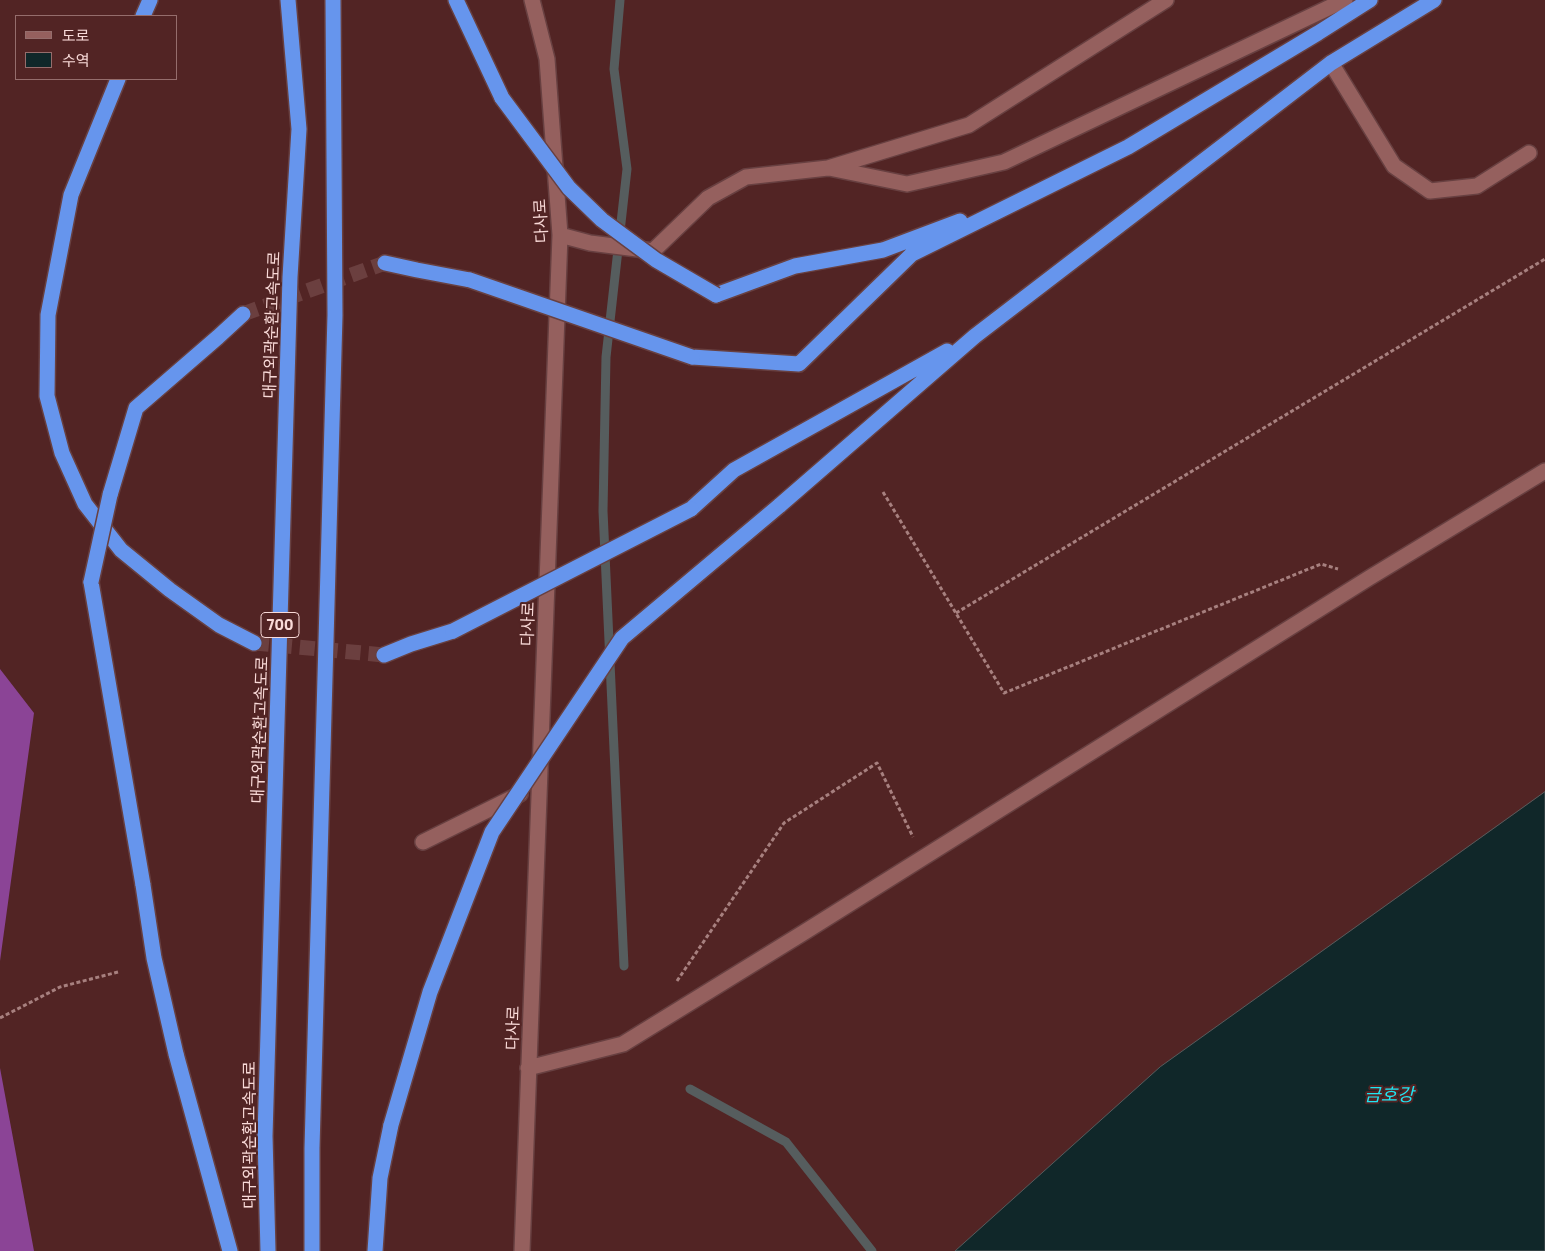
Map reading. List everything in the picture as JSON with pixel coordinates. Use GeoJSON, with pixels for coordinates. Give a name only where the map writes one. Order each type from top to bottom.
{"type":"FeatureCollection","features":[{"type":"Feature","properties":{"kind":"highway"},"geometry":{"type":"LineString","coordinates":[[143,15],[150,0]]}},
{"type":"Feature","properties":{"kind":"highway","name":"대구외곽순환고속도로"},"geometry":{"type":"LineString","coordinates":[[268,1251],[265,1136],[290,277],[299,129],[288,0]]}},
{"type":"Feature","properties":{"kind":"highway"},"geometry":{"type":"LineString","coordinates":[[312,1251],[312,1138],[335,315],[333,0]]}},
{"type":"Feature","properties":{"kind":"highway"},"geometry":{"type":"LineString","coordinates":[[456,0],[502,98],[569,188],[602,220],[656,260],[716,295],[795,266],[883,250],[964,220],[1128,147]]}},
{"type":"Feature","properties":{"kind":"highway"},"geometry":{"type":"LineString","coordinates":[[385,263],[470,280],[692,356],[799,364],[912,254],[1128,147],[1370,0]]}},
{"type":"Feature","properties":{"kind":"highway"},"geometry":{"type":"LineString","coordinates":[[375,1251],[380,1178],[390,1125],[430,992],[492,832],[622,638],[779,506],[975,336],[1331,63],[1434,0]]}},
{"type":"Feature","properties":{"kind":"highway"},"geometry":{"type":"LineString","coordinates":[[118,80],[71,195],[48,315],[47,396],[62,453],[85,504],[121,550],[170,590],[210,619],[254,643]]}},
{"type":"Feature","properties":{"kind":"highway"},"geometry":{"type":"LineString","coordinates":[[230,1251],[176,1054],[154,958],[91,582],[110,495],[136,408],[243,314]]}},
{"type":"Feature","properties":{"kind":"highway"},"geometry":{"type":"LineString","coordinates":[[384,655],[411,644],[453,631],[691,509],[734,470],[975,336]]}},
{"type":"Feature","properties":{"kind":"street","name":"다사로"},"geometry":{"type":"LineString","coordinates":[[522,1251],[560,235],[547,59],[532,0]]}},
{"type":"Feature","properties":{"kind":"street"},"geometry":{"type":"LineString","coordinates":[[560,235],[598,244],[653,251],[708,198],[746,177],[828,168],[969,124],[1166,0]]}},
{"type":"Feature","properties":{"kind":"street"},"geometry":{"type":"LineString","coordinates":[[828,168],[907,184],[1004,162],[1345,0]]}},
{"type":"Feature","properties":{"kind":"street"},"geometry":{"type":"LineString","coordinates":[[1331,63],[1394,166],[1430,191],[1478,186],[1529,153]]}},
{"type":"Feature","properties":{"kind":"street"},"geometry":{"type":"LineString","coordinates":[[528,1068],[623,1044],[794,939],[1368,578],[1545,471]]}},
{"type":"Feature","properties":{"kind":"street"},"geometry":{"type":"LineString","coordinates":[[423,842],[540,784]]}},
{"type":"Feature","properties":{"kind":"path"},"geometry":{"type":"LineString","coordinates":[[956,613],[1545,259]]}},
{"type":"Feature","properties":{"kind":"path"},"geometry":{"type":"LineString","coordinates":[[883,492],[1004,693],[1321,564],[1368,578]]}},
{"type":"Feature","properties":{"kind":"path"},"geometry":{"type":"LineString","coordinates":[[676,983],[784,823],[877,763],[922,858]]}},
{"type":"Feature","properties":{"kind":"path"},"geometry":{"type":"LineString","coordinates":[[0,1018],[60,987],[118,972]]}},
{"type":"Feature","properties":{"kind":"shaded area"},"geometry":{"type":"Polygon","coordinates":[[[0,669],[34,713],[0,961],[0,669]]]}},
{"type":"Feature","properties":{"kind":"shaded area"},"geometry":{"type":"Polygon","coordinates":[[[0,1068],[34,1251],[0,1251],[0,1068]]]}},
{"type":"Feature","properties":{"kind":"water","name":"금호강"},"geometry":{"type":"Polygon","coordinates":[[[1545,792],[1545,1251],[955,1251],[1160,1067],[1545,792]]]}},
{"type":"Feature","properties":{"kind":"waterway"},"geometry":{"type":"LineString","coordinates":[[620,0],[614,69],[627,169],[606,357],[603,511],[624,966]]}},
{"type":"Feature","properties":{"kind":"waterway"},"geometry":{"type":"LineString","coordinates":[[690,1089],[786,1142],[872,1251]]}},
{"type":"Feature","properties":{"kind":"tunnel"},"geometry":{"type":"LineString","coordinates":[[243,314],[385,263]]}},
{"type":"Feature","properties":{"kind":"tunnel"},"geometry":{"type":"LineString","coordinates":[[254,643],[384,655]]}}]}
